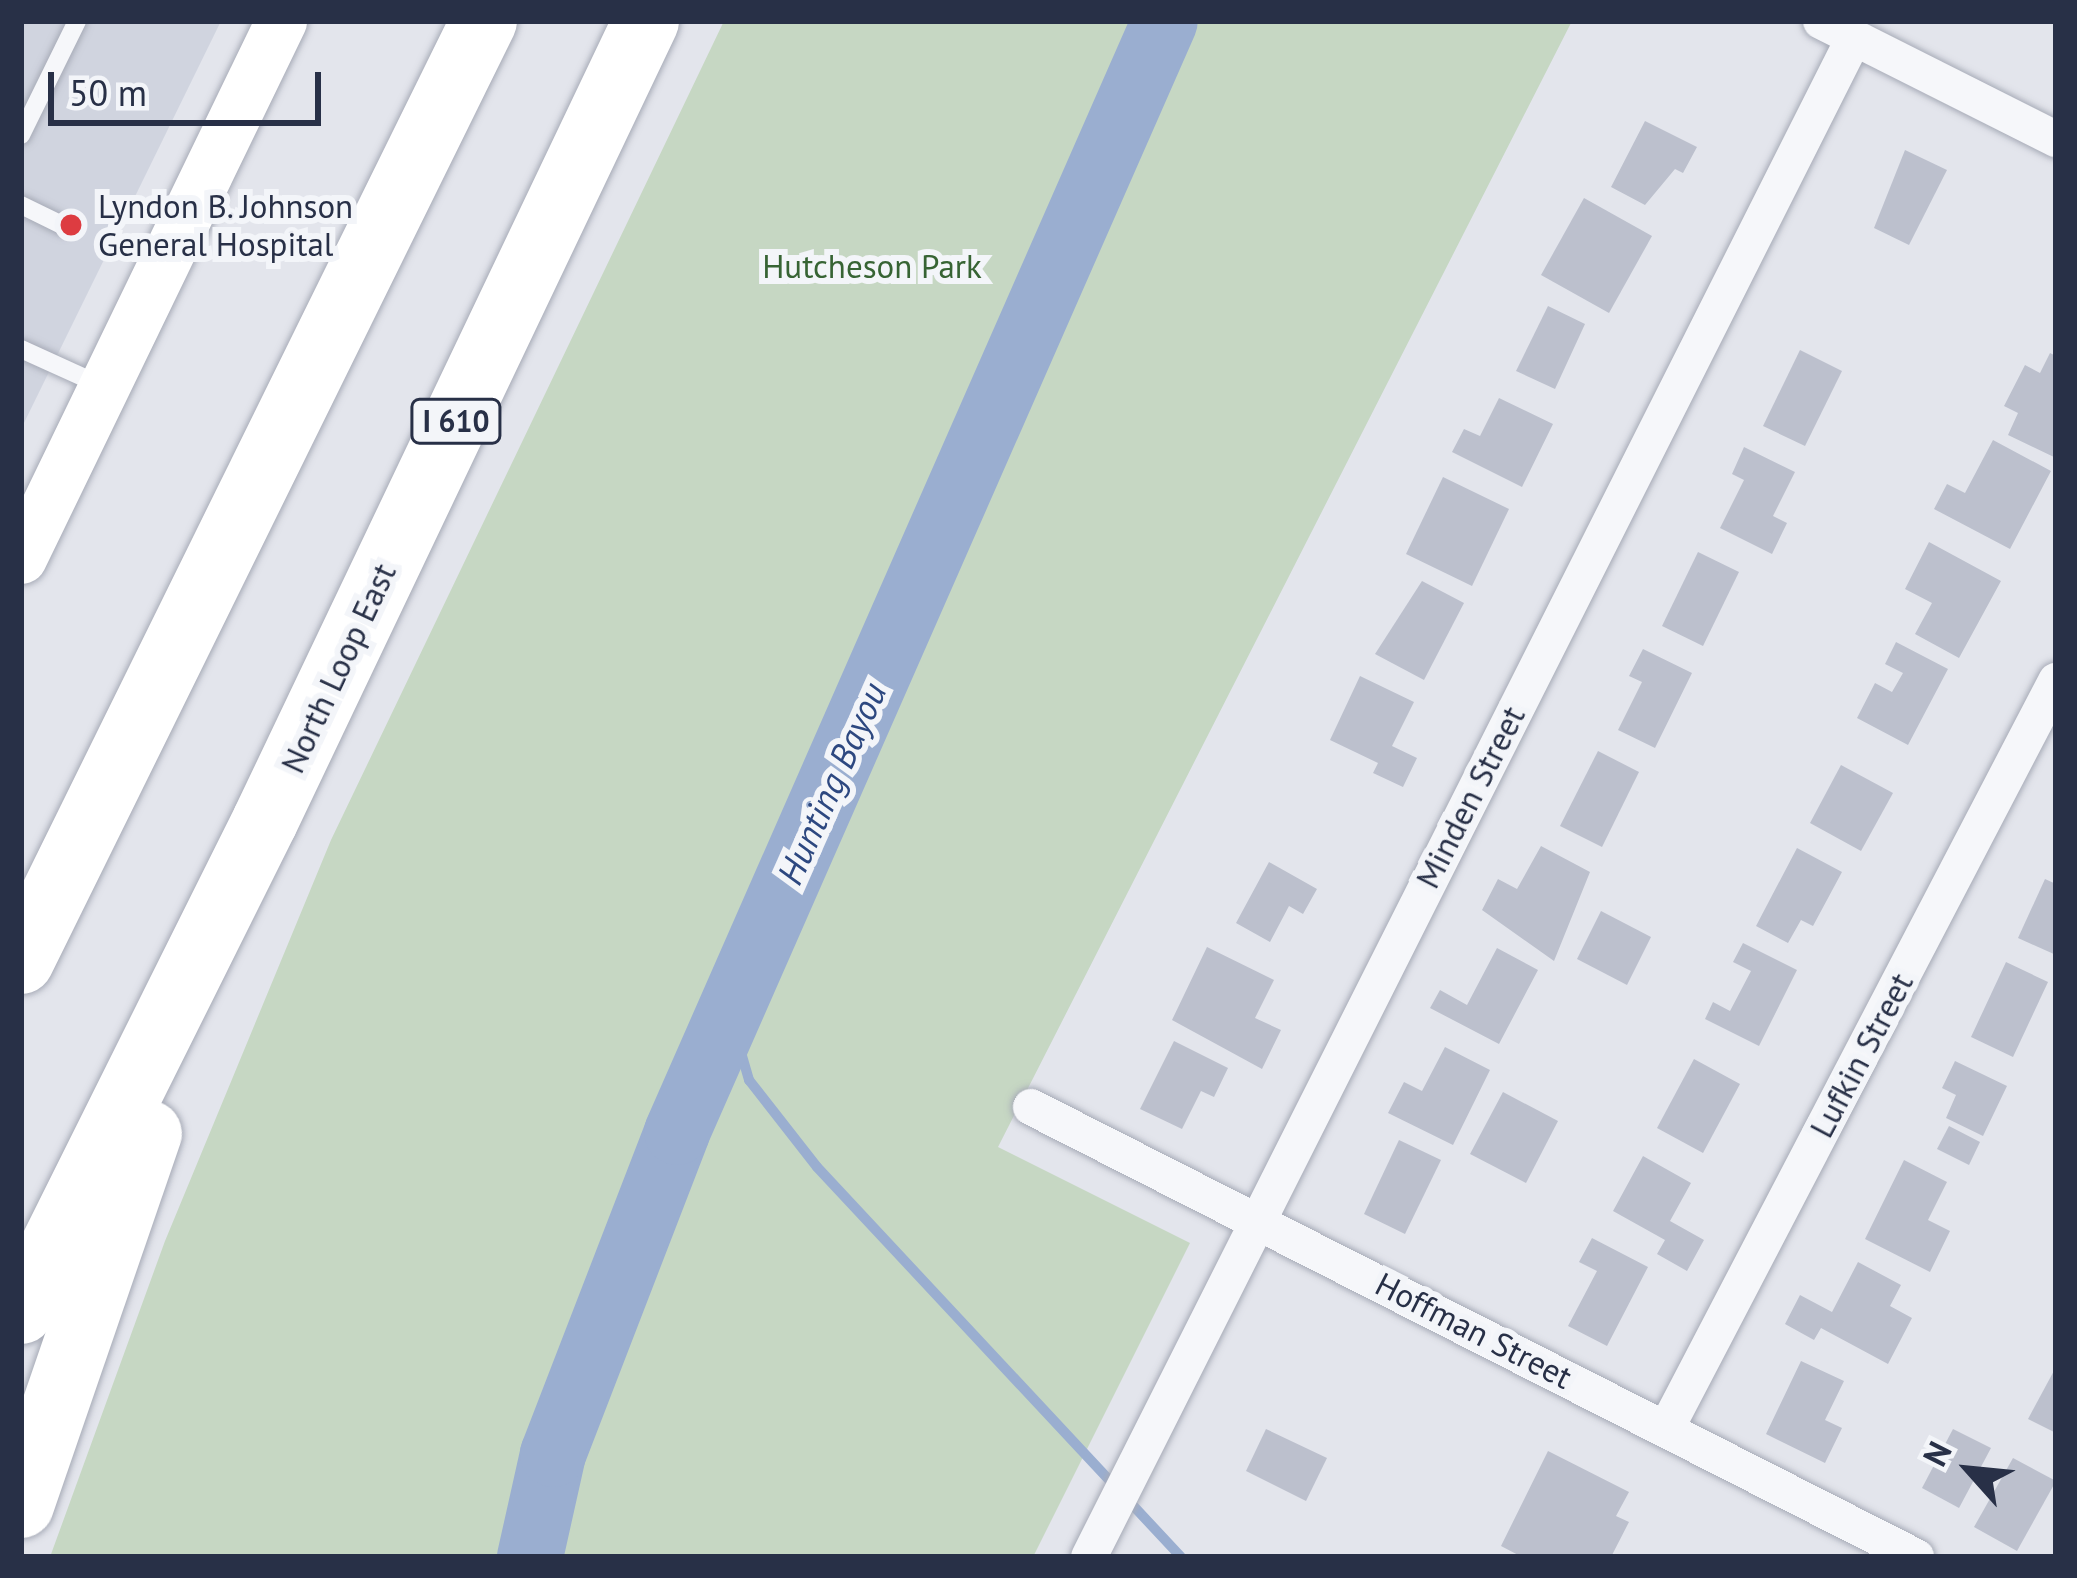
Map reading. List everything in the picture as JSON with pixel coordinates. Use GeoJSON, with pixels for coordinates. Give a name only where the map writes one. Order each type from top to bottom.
{"type":"FeatureCollection","features":[{"type":"Feature","properties":{"kind":"highway"},"geometry":{"type":"LineString","coordinates":[[21,961],[484,21]]}},
{"type":"Feature","properties":{"kind":"highway","name":"North Loop East"},"geometry":{"type":"LineString","coordinates":[[21,1311],[265,821],[646,21]]}},
{"type":"Feature","properties":{"kind":"highway"},"geometry":{"type":"LineString","coordinates":[[21,867],[231,534]]}},
{"type":"Feature","properties":{"kind":"highway"},"geometry":{"type":"LineString","coordinates":[[21,1504],[265,821]]}},
{"type":"Feature","properties":{"kind":"main road"},"geometry":{"type":"LineString","coordinates":[[21,558],[78,376],[280,21]]}},
{"type":"Feature","properties":{"kind":"street"},"geometry":{"type":"LineString","coordinates":[[1821,21],[2056,139]]}},
{"type":"Feature","properties":{"kind":"street","name":"Minden Street"},"geometry":{"type":"LineString","coordinates":[[1095,1544],[1854,38]]}},
{"type":"Feature","properties":{"kind":"street","name":"Lufkin Street"},"geometry":{"type":"LineString","coordinates":[[1666,1429],[2056,681]]}},
{"type":"Feature","properties":{"kind":"street","name":"Hoffman Street"},"geometry":{"type":"LineString","coordinates":[[1031,1107],[1916,1557]]}},
{"type":"Feature","properties":{"kind":"lane"},"geometry":{"type":"LineString","coordinates":[[21,135],[77,21]]}},
{"type":"Feature","properties":{"kind":"lane"},"geometry":{"type":"LineString","coordinates":[[21,205],[64,226]]}},
{"type":"Feature","properties":{"kind":"lane"},"geometry":{"type":"LineString","coordinates":[[21,349],[78,376]]}},
{"type":"Feature","properties":{"kind":"shaded area","name":"Lyndon B. Johnson General Hospital"},"geometry":{"type":"Polygon","coordinates":[[[21,21],[221,21],[21,429],[21,21]]]}},
{"type":"Feature","properties":{"kind":"green space","name":"Hutcheson Park"},"geometry":{"type":"Polygon","coordinates":[[[724,21],[1572,21],[998,1147],[1190,1243],[1033,1557],[50,1557],[165,1241],[331,840],[724,21]]]}},
{"type":"Feature","properties":{"kind":"building"},"geometry":{"type":"Polygon","coordinates":[[[1645,121],[1697,147],[1683,173],[1675,169],[1645,205],[1611,187],[1645,121]]]}},
{"type":"Feature","properties":{"kind":"building"},"geometry":{"type":"Polygon","coordinates":[[[1905,150],[1947,170],[1909,245],[1874,228],[1905,150]]]}},
{"type":"Feature","properties":{"kind":"building"},"geometry":{"type":"Polygon","coordinates":[[[1584,198],[1652,236],[1609,313],[1541,275],[1584,198]]]}},
{"type":"Feature","properties":{"kind":"building"},"geometry":{"type":"Polygon","coordinates":[[[1548,306],[1585,324],[1555,389],[1516,371],[1548,306]]]}},
{"type":"Feature","properties":{"kind":"building"},"geometry":{"type":"Polygon","coordinates":[[[1800,350],[1842,371],[1805,446],[1763,426],[1800,350]]]}},
{"type":"Feature","properties":{"kind":"building"},"geometry":{"type":"Polygon","coordinates":[[[2050,353],[2056,356],[2056,458],[2008,435],[2018,413],[2004,406],[2025,365],[2040,373],[2050,353]]]}},
{"type":"Feature","properties":{"kind":"building"},"geometry":{"type":"Polygon","coordinates":[[[1499,398],[1553,424],[1522,487],[1452,452],[1464,429],[1480,436],[1499,398]]]}},
{"type":"Feature","properties":{"kind":"building"},"geometry":{"type":"Polygon","coordinates":[[[1993,440],[2051,471],[2010,549],[1934,509],[1947,484],[1965,493],[1993,440]]]}},
{"type":"Feature","properties":{"kind":"building"},"geometry":{"type":"Polygon","coordinates":[[[1744,447],[1795,472],[1773,516],[1787,523],[1772,554],[1720,528],[1744,480],[1732,474],[1744,447]]]}},
{"type":"Feature","properties":{"kind":"building"},"geometry":{"type":"Polygon","coordinates":[[[1443,477],[1509,509],[1472,586],[1406,554],[1443,477]]]}},
{"type":"Feature","properties":{"kind":"building"},"geometry":{"type":"Polygon","coordinates":[[[1929,542],[2001,581],[1959,658],[1915,634],[1932,603],[1905,589],[1929,542]]]}},
{"type":"Feature","properties":{"kind":"building"},"geometry":{"type":"Polygon","coordinates":[[[1698,552],[1739,572],[1703,646],[1662,626],[1698,552]]]}},
{"type":"Feature","properties":{"kind":"building"},"geometry":{"type":"Polygon","coordinates":[[[1422,581],[1464,603],[1424,680],[1375,654],[1422,581]]]}},
{"type":"Feature","properties":{"kind":"building"},"geometry":{"type":"Polygon","coordinates":[[[1896,642],[1948,669],[1908,745],[1857,718],[1875,683],[1892,692],[1903,673],[1885,664],[1896,642]]]}},
{"type":"Feature","properties":{"kind":"building"},"geometry":{"type":"Polygon","coordinates":[[[1643,649],[1692,673],[1655,748],[1618,730],[1642,682],[1629,676],[1643,649]]]}},
{"type":"Feature","properties":{"kind":"building"},"geometry":{"type":"Polygon","coordinates":[[[1360,676],[1414,702],[1392,746],[1417,758],[1403,787],[1373,773],[1378,763],[1330,740],[1360,676]]]}},
{"type":"Feature","properties":{"kind":"building"},"geometry":{"type":"Polygon","coordinates":[[[1598,751],[1639,772],[1602,847],[1560,826],[1598,751]]]}},
{"type":"Feature","properties":{"kind":"building"},"geometry":{"type":"Polygon","coordinates":[[[1841,765],[1893,793],[1861,851],[1810,823],[1841,765]]]}},
{"type":"Feature","properties":{"kind":"building"},"geometry":{"type":"Polygon","coordinates":[[[1541,846],[1590,872],[1554,961],[1482,910],[1498,879],[1517,889],[1541,846]]]}},
{"type":"Feature","properties":{"kind":"building"},"geometry":{"type":"Polygon","coordinates":[[[1797,848],[1842,872],[1813,926],[1801,920],[1788,943],[1756,926],[1797,848]]]}},
{"type":"Feature","properties":{"kind":"building"},"geometry":{"type":"Polygon","coordinates":[[[1269,862],[1317,889],[1303,914],[1289,906],[1270,942],[1236,923],[1269,862]]]}},
{"type":"Feature","properties":{"kind":"building"},"geometry":{"type":"Polygon","coordinates":[[[2045,879],[2056,884],[2056,955],[2018,938],[2045,879]]]}},
{"type":"Feature","properties":{"kind":"building"},"geometry":{"type":"Polygon","coordinates":[[[1601,911],[1651,937],[1627,985],[1577,959],[1601,911]]]}},
{"type":"Feature","properties":{"kind":"building"},"geometry":{"type":"Polygon","coordinates":[[[1743,943],[1797,970],[1759,1046],[1705,1019],[1713,1002],[1730,1011],[1751,971],[1733,962],[1743,943]]]}},
{"type":"Feature","properties":{"kind":"building"},"geometry":{"type":"Polygon","coordinates":[[[1207,947],[1274,980],[1255,1018],[1281,1030],[1262,1069],[1172,1020],[1207,947]]]}},
{"type":"Feature","properties":{"kind":"building"},"geometry":{"type":"Polygon","coordinates":[[[1497,948],[1538,970],[1499,1044],[1430,1008],[1440,990],[1467,1005],[1497,948]]]}},
{"type":"Feature","properties":{"kind":"building"},"geometry":{"type":"Polygon","coordinates":[[[2006,962],[2048,982],[2013,1057],[1971,1037],[2006,962]]]}},
{"type":"Feature","properties":{"kind":"building"},"geometry":{"type":"Polygon","coordinates":[[[1174,1041],[1228,1068],[1214,1097],[1201,1091],[1182,1129],[1140,1109],[1174,1041]]]}},
{"type":"Feature","properties":{"kind":"building"},"geometry":{"type":"Polygon","coordinates":[[[1445,1047],[1490,1070],[1453,1145],[1388,1113],[1404,1082],[1422,1091],[1445,1047]]]}},
{"type":"Feature","properties":{"kind":"building"},"geometry":{"type":"Polygon","coordinates":[[[1694,1059],[1740,1084],[1703,1153],[1657,1128],[1694,1059]]]}},
{"type":"Feature","properties":{"kind":"building"},"geometry":{"type":"Polygon","coordinates":[[[1955,1061],[2007,1086],[1983,1136],[1946,1118],[1956,1095],[1942,1088],[1955,1061]]]}},
{"type":"Feature","properties":{"kind":"building"},"geometry":{"type":"Polygon","coordinates":[[[1503,1092],[1558,1121],[1526,1183],[1470,1154],[1503,1092]]]}},
{"type":"Feature","properties":{"kind":"building"},"geometry":{"type":"Polygon","coordinates":[[[1949,1126],[1980,1142],[1969,1165],[1937,1149],[1949,1126]]]}},
{"type":"Feature","properties":{"kind":"building"},"geometry":{"type":"Polygon","coordinates":[[[1399,1140],[1441,1160],[1405,1234],[1364,1214],[1399,1140]]]}},
{"type":"Feature","properties":{"kind":"building"},"geometry":{"type":"Polygon","coordinates":[[[1643,1156],[1691,1183],[1670,1221],[1704,1240],[1687,1271],[1657,1254],[1665,1240],[1613,1211],[1643,1156]]]}},
{"type":"Feature","properties":{"kind":"building"},"geometry":{"type":"Polygon","coordinates":[[[1904,1160],[1947,1182],[1928,1220],[1950,1231],[1930,1272],[1865,1239],[1904,1160]]]}},
{"type":"Feature","properties":{"kind":"building"},"geometry":{"type":"Polygon","coordinates":[[[1592,1238],[1648,1267],[1607,1346],[1568,1326],[1597,1271],[1579,1262],[1592,1238]]]}},
{"type":"Feature","properties":{"kind":"building"},"geometry":{"type":"Polygon","coordinates":[[[1858,1262],[1901,1285],[1890,1306],[1912,1318],[1888,1364],[1821,1328],[1814,1340],[1785,1324],[1800,1295],[1832,1312],[1858,1262]]]}},
{"type":"Feature","properties":{"kind":"building"},"geometry":{"type":"Polygon","coordinates":[[[1801,1361],[1844,1381],[1825,1420],[1842,1428],[1825,1463],[1766,1434],[1801,1361]]]}},
{"type":"Feature","properties":{"kind":"building"},"geometry":{"type":"Polygon","coordinates":[[[2056,1367],[2056,1433],[2028,1419],[2056,1367]]]}},
{"type":"Feature","properties":{"kind":"building"},"geometry":{"type":"Polygon","coordinates":[[[1266,1429],[1327,1458],[1306,1501],[1246,1471],[1266,1429]]]}},
{"type":"Feature","properties":{"kind":"building"},"geometry":{"type":"Polygon","coordinates":[[[1953,1429],[1991,1448],[1959,1508],[1922,1488],[1953,1429]]]}},
{"type":"Feature","properties":{"kind":"building"},"geometry":{"type":"Polygon","coordinates":[[[1548,1451],[1629,1492],[1616,1516],[1629,1522],[1611,1557],[1522,1557],[1501,1546],[1548,1451]]]}},
{"type":"Feature","properties":{"kind":"building"},"geometry":{"type":"Polygon","coordinates":[[[2013,1458],[2056,1481],[2017,1551],[1974,1527],[2013,1458]]]}},
{"type":"Feature","properties":{"kind":"waterway","name":"Hunting Bayou"},"geometry":{"type":"LineString","coordinates":[[530,1557],[553,1454],[677,1132],[1165,21]]}},
{"type":"Feature","properties":{"kind":"waterway"},"geometry":{"type":"LineString","coordinates":[[731,1018],[749,1080],[817,1167],[1181,1557]]}},
{"type":"Feature","properties":{"kind":"place","name":"Lyndon B. Johnson General Hospital"},"geometry":{"type":"Point","coordinates":[71,225]}}]}
